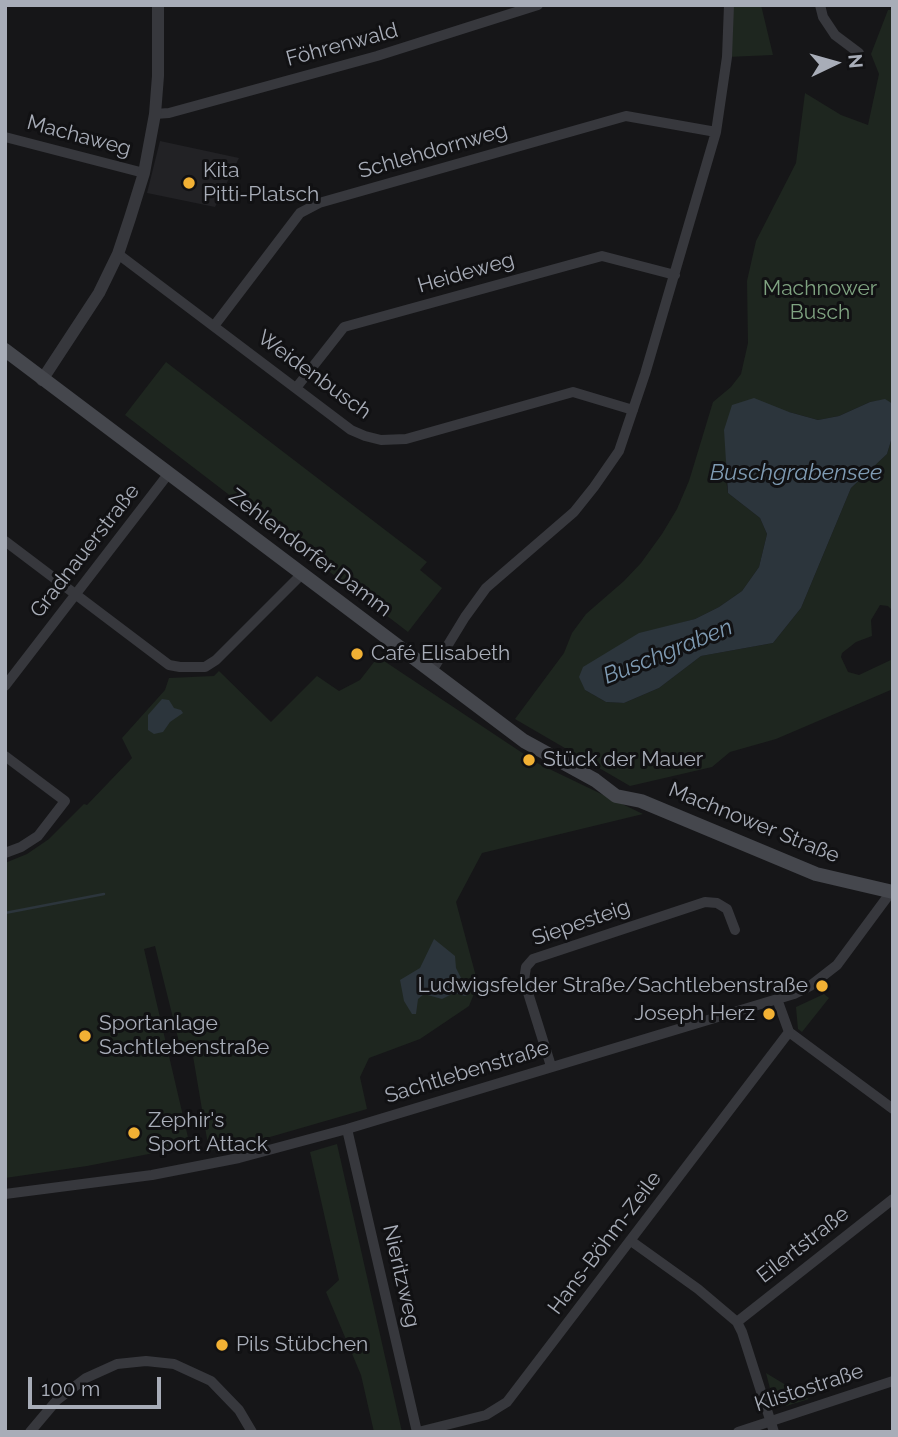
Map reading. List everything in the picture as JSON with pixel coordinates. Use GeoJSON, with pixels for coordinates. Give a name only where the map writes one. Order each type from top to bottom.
{"type":"FeatureCollection","features":[{"type":"Feature","properties":{"kind":"main road","name":"Zehlendorfer Damm"},"geometry":{"type":"LineString","coordinates":[[5,350],[523,741],[614,790]]}},
{"type":"Feature","properties":{"kind":"main road","name":"Machnower Straße"},"geometry":{"type":"LineString","coordinates":[[614,790],[816,874],[892,891]]}},
{"type":"Feature","properties":{"kind":"street"},"geometry":{"type":"LineString","coordinates":[[42,380],[99,293],[118,254],[144,173],[155,114],[158,5]]}},
{"type":"Feature","properties":{"kind":"street","name":"Föhrenwald"},"geometry":{"type":"LineString","coordinates":[[155,114],[169,113],[377,56],[538,5]]}},
{"type":"Feature","properties":{"kind":"street"},"geometry":{"type":"LineString","coordinates":[[432,671],[486,588],[574,512],[619,451],[675,275],[716,132],[727,57],[729,5]]}},
{"type":"Feature","properties":{"kind":"street"},"geometry":{"type":"LineString","coordinates":[[820,5],[823,17],[835,35],[859,53]]}},
{"type":"Feature","properties":{"kind":"street","name":"Schlehdornweg"},"geometry":{"type":"LineString","coordinates":[[214,326],[300,213],[319,203],[626,116],[716,132]]}},
{"type":"Feature","properties":{"kind":"street","name":"Machaweg"},"geometry":{"type":"LineString","coordinates":[[5,137],[144,173]]}},
{"type":"Feature","properties":{"kind":"street","name":"Weidenbusch"},"geometry":{"type":"LineString","coordinates":[[118,254],[351,430],[382,440],[406,439],[573,392],[633,410]]}},
{"type":"Feature","properties":{"kind":"street","name":"Heideweg"},"geometry":{"type":"LineString","coordinates":[[296,388],[344,327],[602,256],[675,275]]}},
{"type":"Feature","properties":{"kind":"street","name":"Gradnauerstraße"},"geometry":{"type":"LineString","coordinates":[[5,686],[169,473]]}},
{"type":"Feature","properties":{"kind":"street"},"geometry":{"type":"LineString","coordinates":[[5,541],[169,665],[180,667],[205,667],[216,660],[302,574]]}},
{"type":"Feature","properties":{"kind":"street"},"geometry":{"type":"LineString","coordinates":[[5,756],[65,801],[38,836],[5,853]]}},
{"type":"Feature","properties":{"kind":"street","name":"Sachtlebenstraße"},"geometry":{"type":"LineString","coordinates":[[5,1194],[152,1175],[232,1160],[347,1129],[777,999],[810,986],[837,965],[892,891]]}},
{"type":"Feature","properties":{"kind":"street","name":"Siepesteig"},"geometry":{"type":"LineString","coordinates":[[551,1066],[524,980],[526,967],[533,959],[707,902],[717,903],[727,909],[735,930]]}},
{"type":"Feature","properties":{"kind":"street"},"geometry":{"type":"LineString","coordinates":[[777,999],[789,1032],[893,1109]]}},
{"type":"Feature","properties":{"kind":"street","name":"Hans-Böhm-Zeile"},"geometry":{"type":"LineString","coordinates":[[418,1432],[486,1415],[507,1402],[789,1032]]}},
{"type":"Feature","properties":{"kind":"street","name":"Nieritzweg"},"geometry":{"type":"LineString","coordinates":[[347,1129],[418,1432]]}},
{"type":"Feature","properties":{"kind":"street","name":"Eilertstraße"},"geometry":{"type":"LineString","coordinates":[[737,1322],[893,1199]]}},
{"type":"Feature","properties":{"kind":"street"},"geometry":{"type":"LineString","coordinates":[[631,1241],[698,1289],[737,1322],[743,1332],[772,1427]]}},
{"type":"Feature","properties":{"kind":"street"},"geometry":{"type":"LineString","coordinates":[[30,1432],[57,1400],[86,1378],[117,1364],[146,1361],[174,1364],[211,1381],[235,1404],[251,1432]]}},
{"type":"Feature","properties":{"kind":"street","name":"Klistostraße"},"geometry":{"type":"LineString","coordinates":[[738,1432],[772,1427],[893,1381]]}},
{"type":"Feature","properties":{"kind":"shaded area","name":"Kita Pitti-Platsch"},"geometry":{"type":"Polygon","coordinates":[[[160,141],[239,158],[215,207],[147,193],[160,141]]]}},
{"type":"Feature","properties":{"kind":"green space"},"geometry":{"type":"Polygon","coordinates":[[[729,5],[761,5],[773,55],[727,57],[729,5]]]}},
{"type":"Feature","properties":{"kind":"green space","name":"Machnower Busch"},"geometry":{"type":"Polygon","coordinates":[[[888,10],[893,10],[893,404],[885,400],[870,402],[839,416],[818,420],[789,412],[725,473],[728,493],[760,518],[767,534],[759,567],[742,591],[719,607],[695,619],[677,624],[585,685],[585,690],[606,702],[624,703],[659,688],[701,656],[773,643],[801,608],[851,488],[887,454],[893,434],[893,611],[888,606],[880,605],[871,620],[872,636],[856,642],[842,653],[841,657],[848,672],[859,675],[893,659],[893,689],[776,739],[730,752],[712,767],[630,786],[515,719],[564,653],[572,633],[586,614],[641,563],[677,509],[689,481],[713,402],[731,387],[741,374],[748,343],[747,281],[756,241],[796,163],[805,93],[841,115],[868,125],[879,74],[871,54],[888,10]]]}},
{"type":"Feature","properties":{"kind":"green space"},"geometry":{"type":"Polygon","coordinates":[[[166,362],[427,562],[420,570],[442,588],[408,632],[125,415],[166,362]]]}},
{"type":"Feature","properties":{"kind":"green space"},"geometry":{"type":"Polygon","coordinates":[[[378,657],[539,764],[643,814],[482,853],[456,902],[478,984],[469,1006],[420,1039],[369,1058],[360,1077],[367,1109],[263,1139],[209,1151],[193,1056],[180,1046],[155,946],[144,949],[190,1146],[87,1166],[5,1178],[5,863],[27,854],[49,839],[84,804],[87,805],[132,758],[122,738],[165,690],[169,678],[214,676],[219,671],[271,722],[317,676],[339,691],[360,680],[378,657]]]}},
{"type":"Feature","properties":{"kind":"green space"},"geometry":{"type":"Polygon","coordinates":[[[824,994],[829,998],[802,1032],[798,1029],[796,1007],[824,994]]]}},
{"type":"Feature","properties":{"kind":"green space"},"geometry":{"type":"Polygon","coordinates":[[[337,1144],[402,1432],[374,1432],[361,1375],[326,1292],[339,1280],[310,1152],[337,1144]]]}},
{"type":"Feature","properties":{"kind":"green space"},"geometry":{"type":"Polygon","coordinates":[[[766,1373],[809,1399],[786,1406],[777,1404],[773,1400],[766,1373]]]}},
{"type":"Feature","properties":{"kind":"water","name":"Buschgrabensee"},"geometry":{"type":"Polygon","coordinates":[[[754,398],[818,420],[839,416],[870,402],[885,399],[893,404],[893,434],[887,454],[851,488],[801,608],[773,643],[701,656],[659,688],[624,703],[606,702],[585,690],[579,677],[583,667],[639,633],[695,619],[719,607],[742,591],[759,567],[767,534],[760,518],[728,493],[724,430],[732,405],[754,398]]]}},
{"type":"Feature","properties":{"kind":"water"},"geometry":{"type":"Polygon","coordinates":[[[162,699],[169,700],[174,708],[183,713],[170,722],[163,732],[154,734],[148,730],[148,715],[162,699]]]}},
{"type":"Feature","properties":{"kind":"water"},"geometry":{"type":"Polygon","coordinates":[[[434,939],[455,956],[456,968],[469,994],[465,996],[454,993],[442,999],[424,994],[418,999],[416,1014],[412,1014],[404,1001],[400,980],[420,968],[434,939]]]}},
{"type":"Feature","properties":{"kind":"waterway","name":"Buschgraben"},"geometry":{"type":"LineString","coordinates":[[5,913],[104,894]]}},
{"type":"Feature","properties":{"kind":"place","name":"Kita Pitti-Platsch"},"geometry":{"type":"Point","coordinates":[189,183]}},
{"type":"Feature","properties":{"kind":"place","name":"Café Elisabeth"},"geometry":{"type":"Point","coordinates":[357,654]}},
{"type":"Feature","properties":{"kind":"place","name":"Stück der Mauer"},"geometry":{"type":"Point","coordinates":[529,760]}},
{"type":"Feature","properties":{"kind":"place","name":"Ludwigsfelder Straße/Sachtlebenstraße"},"geometry":{"type":"Point","coordinates":[822,986]}},
{"type":"Feature","properties":{"kind":"place","name":"Joseph Herz"},"geometry":{"type":"Point","coordinates":[769,1014]}},
{"type":"Feature","properties":{"kind":"place","name":"Sportanlage Sachtlebenstraße"},"geometry":{"type":"Point","coordinates":[85,1036]}},
{"type":"Feature","properties":{"kind":"place","name":"Zephir's Sport Attack"},"geometry":{"type":"Point","coordinates":[134,1133]}},
{"type":"Feature","properties":{"kind":"place","name":"Pils Stübchen"},"geometry":{"type":"Point","coordinates":[222,1345]}}]}
